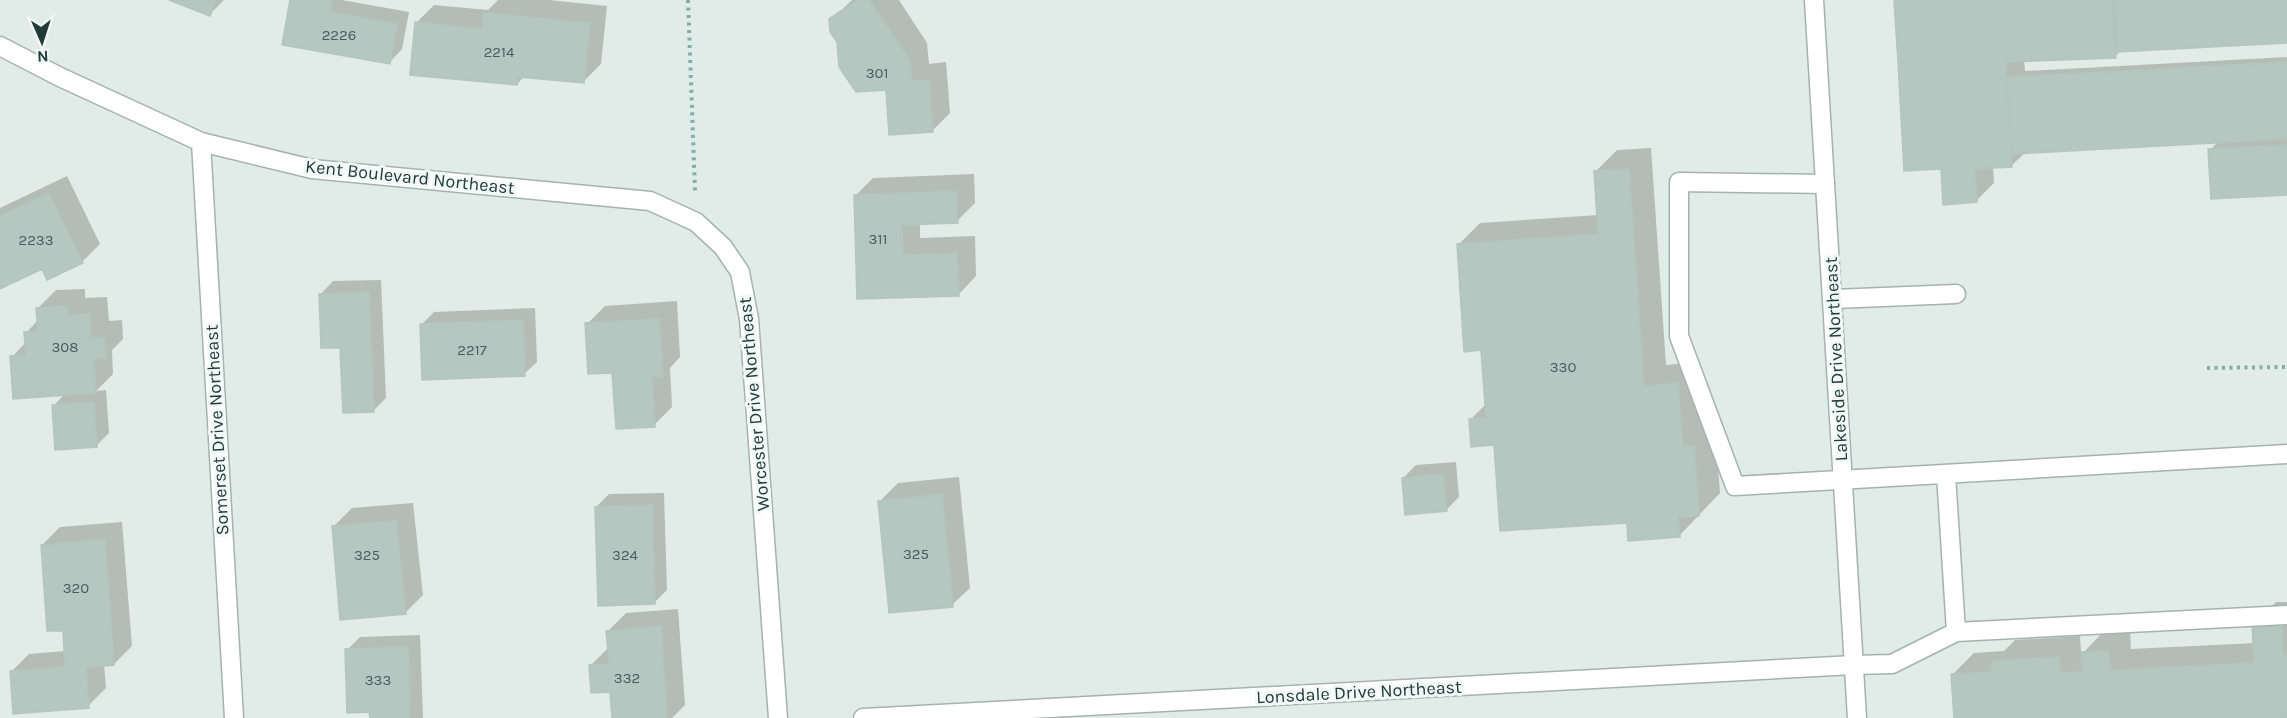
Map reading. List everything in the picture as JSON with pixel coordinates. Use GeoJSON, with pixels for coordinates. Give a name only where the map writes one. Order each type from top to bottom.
{"type":"FeatureCollection","features":[{"type":"Feature","properties":{"kind":"street","name":"Lakeside Drive Northeast"},"geometry":{"type":"LineString","coordinates":[[1814,0],[1834,299],[1857,718]]}},
{"type":"Feature","properties":{"kind":"street","name":"Kent Boulevard Northeast"},"geometry":{"type":"LineString","coordinates":[[0,46],[60,77],[201,142],[312,169],[650,201],[696,222]]}},
{"type":"Feature","properties":{"kind":"street","name":"Somerset Drive Northeast"},"geometry":{"type":"LineString","coordinates":[[201,142],[234,718]]}},
{"type":"Feature","properties":{"kind":"street"},"geometry":{"type":"LineString","coordinates":[[1825,184],[1679,182],[1678,336],[1735,486],[2287,454]]}},
{"type":"Feature","properties":{"kind":"street","name":"Worcester Drive Northeast"},"geometry":{"type":"LineString","coordinates":[[696,222],[723,247],[740,272],[749,319],[778,718]]}},
{"type":"Feature","properties":{"kind":"street"},"geometry":{"type":"LineString","coordinates":[[1834,299],[1956,294]]}},
{"type":"Feature","properties":{"kind":"street"},"geometry":{"type":"LineString","coordinates":[[1946,474],[1956,632],[2287,615]]}},
{"type":"Feature","properties":{"kind":"street","name":"Lonsdale Drive Northeast"},"geometry":{"type":"LineString","coordinates":[[863,718],[1892,664],[1956,632]]}},
{"type":"Feature","properties":{"kind":"path"},"geometry":{"type":"LineString","coordinates":[[687,0],[696,222]]}},
{"type":"Feature","properties":{"kind":"path"},"geometry":{"type":"LineString","coordinates":[[2207,368],[2287,367]]}},
{"type":"Feature","properties":{"kind":"building"},"geometry":{"type":"Polygon","coordinates":[[[169,0],[216,0],[210,16],[169,0]]]}},
{"type":"Feature","properties":{"kind":"building"},"geometry":{"type":"Polygon","coordinates":[[[290,0],[332,0],[330,12],[397,24],[390,64],[282,45],[290,0]]]}},
{"type":"Feature","properties":{"kind":"building"},"geometry":{"type":"Polygon","coordinates":[[[858,0],[869,0],[910,61],[912,81],[929,80],[933,132],[889,135],[886,90],[856,92],[839,67],[837,42],[830,32],[829,19],[858,0]]]}},
{"type":"Feature","properties":{"kind":"building"},"geometry":{"type":"Polygon","coordinates":[[[1894,0],[2112,0],[2116,58],[2006,62],[2005,55],[1898,61],[1894,0]]]}},
{"type":"Feature","properties":{"kind":"building"},"geometry":{"type":"Polygon","coordinates":[[[2114,0],[2287,0],[2287,43],[2117,52],[2114,0]]]}},
{"type":"Feature","properties":{"kind":"building"},"geometry":{"type":"Polygon","coordinates":[[[483,13],[590,23],[584,83],[518,77],[517,85],[410,75],[415,22],[482,29],[483,13]]]}},
{"type":"Feature","properties":{"kind":"building"},"geometry":{"type":"Polygon","coordinates":[[[2005,55],[2012,167],[1975,169],[1977,202],[1943,205],[1941,169],[1904,171],[1898,61],[2005,55]]]}},
{"type":"Feature","properties":{"kind":"building"},"geometry":{"type":"Polygon","coordinates":[[[2287,62],[2287,139],[2012,154],[2007,77],[2287,62]]]}},
{"type":"Feature","properties":{"kind":"building"},"geometry":{"type":"Polygon","coordinates":[[[2287,145],[2287,195],[2211,199],[2208,149],[2287,145]]]}},
{"type":"Feature","properties":{"kind":"building"},"geometry":{"type":"Polygon","coordinates":[[[1629,169],[1644,386],[1678,383],[1683,446],[1694,446],[1699,516],[1678,517],[1680,537],[1628,541],[1627,523],[1500,531],[1494,445],[1471,447],[1469,419],[1486,418],[1481,350],[1464,352],[1457,244],[1598,234],[1594,171],[1629,169]]]}},
{"type":"Feature","properties":{"kind":"building"},"geometry":{"type":"Polygon","coordinates":[[[956,191],[958,223],[902,225],[903,255],[957,253],[959,296],[857,299],[854,195],[956,191]]]}},
{"type":"Feature","properties":{"kind":"building"},"geometry":{"type":"Polygon","coordinates":[[[49,193],[83,263],[47,280],[42,269],[0,289],[0,216],[49,193]]]}},
{"type":"Feature","properties":{"kind":"building"},"geometry":{"type":"Polygon","coordinates":[[[369,292],[374,412],[343,413],[340,348],[321,348],[319,294],[369,292]]]}},
{"type":"Feature","properties":{"kind":"building"},"geometry":{"type":"Polygon","coordinates":[[[67,306],[68,315],[90,314],[91,338],[104,337],[106,358],[94,359],[96,393],[13,399],[10,356],[26,355],[24,332],[38,331],[36,308],[67,306]]]}},
{"type":"Feature","properties":{"kind":"building"},"geometry":{"type":"Polygon","coordinates":[[[659,319],[663,377],[652,377],[655,427],[616,429],[612,373],[588,374],[585,323],[659,319]]]}},
{"type":"Feature","properties":{"kind":"building"},"geometry":{"type":"Polygon","coordinates":[[[523,320],[525,376],[422,380],[420,324],[523,320]]]}},
{"type":"Feature","properties":{"kind":"building"},"geometry":{"type":"Polygon","coordinates":[[[94,402],[97,447],[55,450],[52,405],[94,402]]]}},
{"type":"Feature","properties":{"kind":"building"},"geometry":{"type":"Polygon","coordinates":[[[1443,474],[1447,511],[1405,515],[1402,478],[1443,474]]]}},
{"type":"Feature","properties":{"kind":"building"},"geometry":{"type":"Polygon","coordinates":[[[942,494],[953,607],[889,613],[878,501],[942,494]]]}},
{"type":"Feature","properties":{"kind":"building"},"geometry":{"type":"Polygon","coordinates":[[[652,505],[655,604],[598,606],[595,507],[652,505]]]}},
{"type":"Feature","properties":{"kind":"building"},"geometry":{"type":"Polygon","coordinates":[[[396,521],[406,614],[340,620],[332,526],[396,521]]]}},
{"type":"Feature","properties":{"kind":"building"},"geometry":{"type":"Polygon","coordinates":[[[105,539],[114,665],[86,668],[89,708],[13,714],[10,671],[65,667],[63,631],[47,631],[41,545],[105,539]]]}},
{"type":"Feature","properties":{"kind":"building"},"geometry":{"type":"Polygon","coordinates":[[[2282,622],[2283,655],[2287,655],[2287,718],[1954,718],[1951,674],[1992,672],[1992,661],[2059,657],[2060,673],[2082,672],[2081,652],[2109,651],[2110,670],[2254,663],[2252,623],[2282,622]]]}},
{"type":"Feature","properties":{"kind":"building"},"geometry":{"type":"Polygon","coordinates":[[[661,626],[667,718],[612,718],[610,692],[591,693],[589,665],[609,664],[606,631],[661,626]]]}},
{"type":"Feature","properties":{"kind":"building"},"geometry":{"type":"Polygon","coordinates":[[[408,647],[410,718],[370,718],[369,712],[347,713],[345,649],[408,647]]]}}]}
